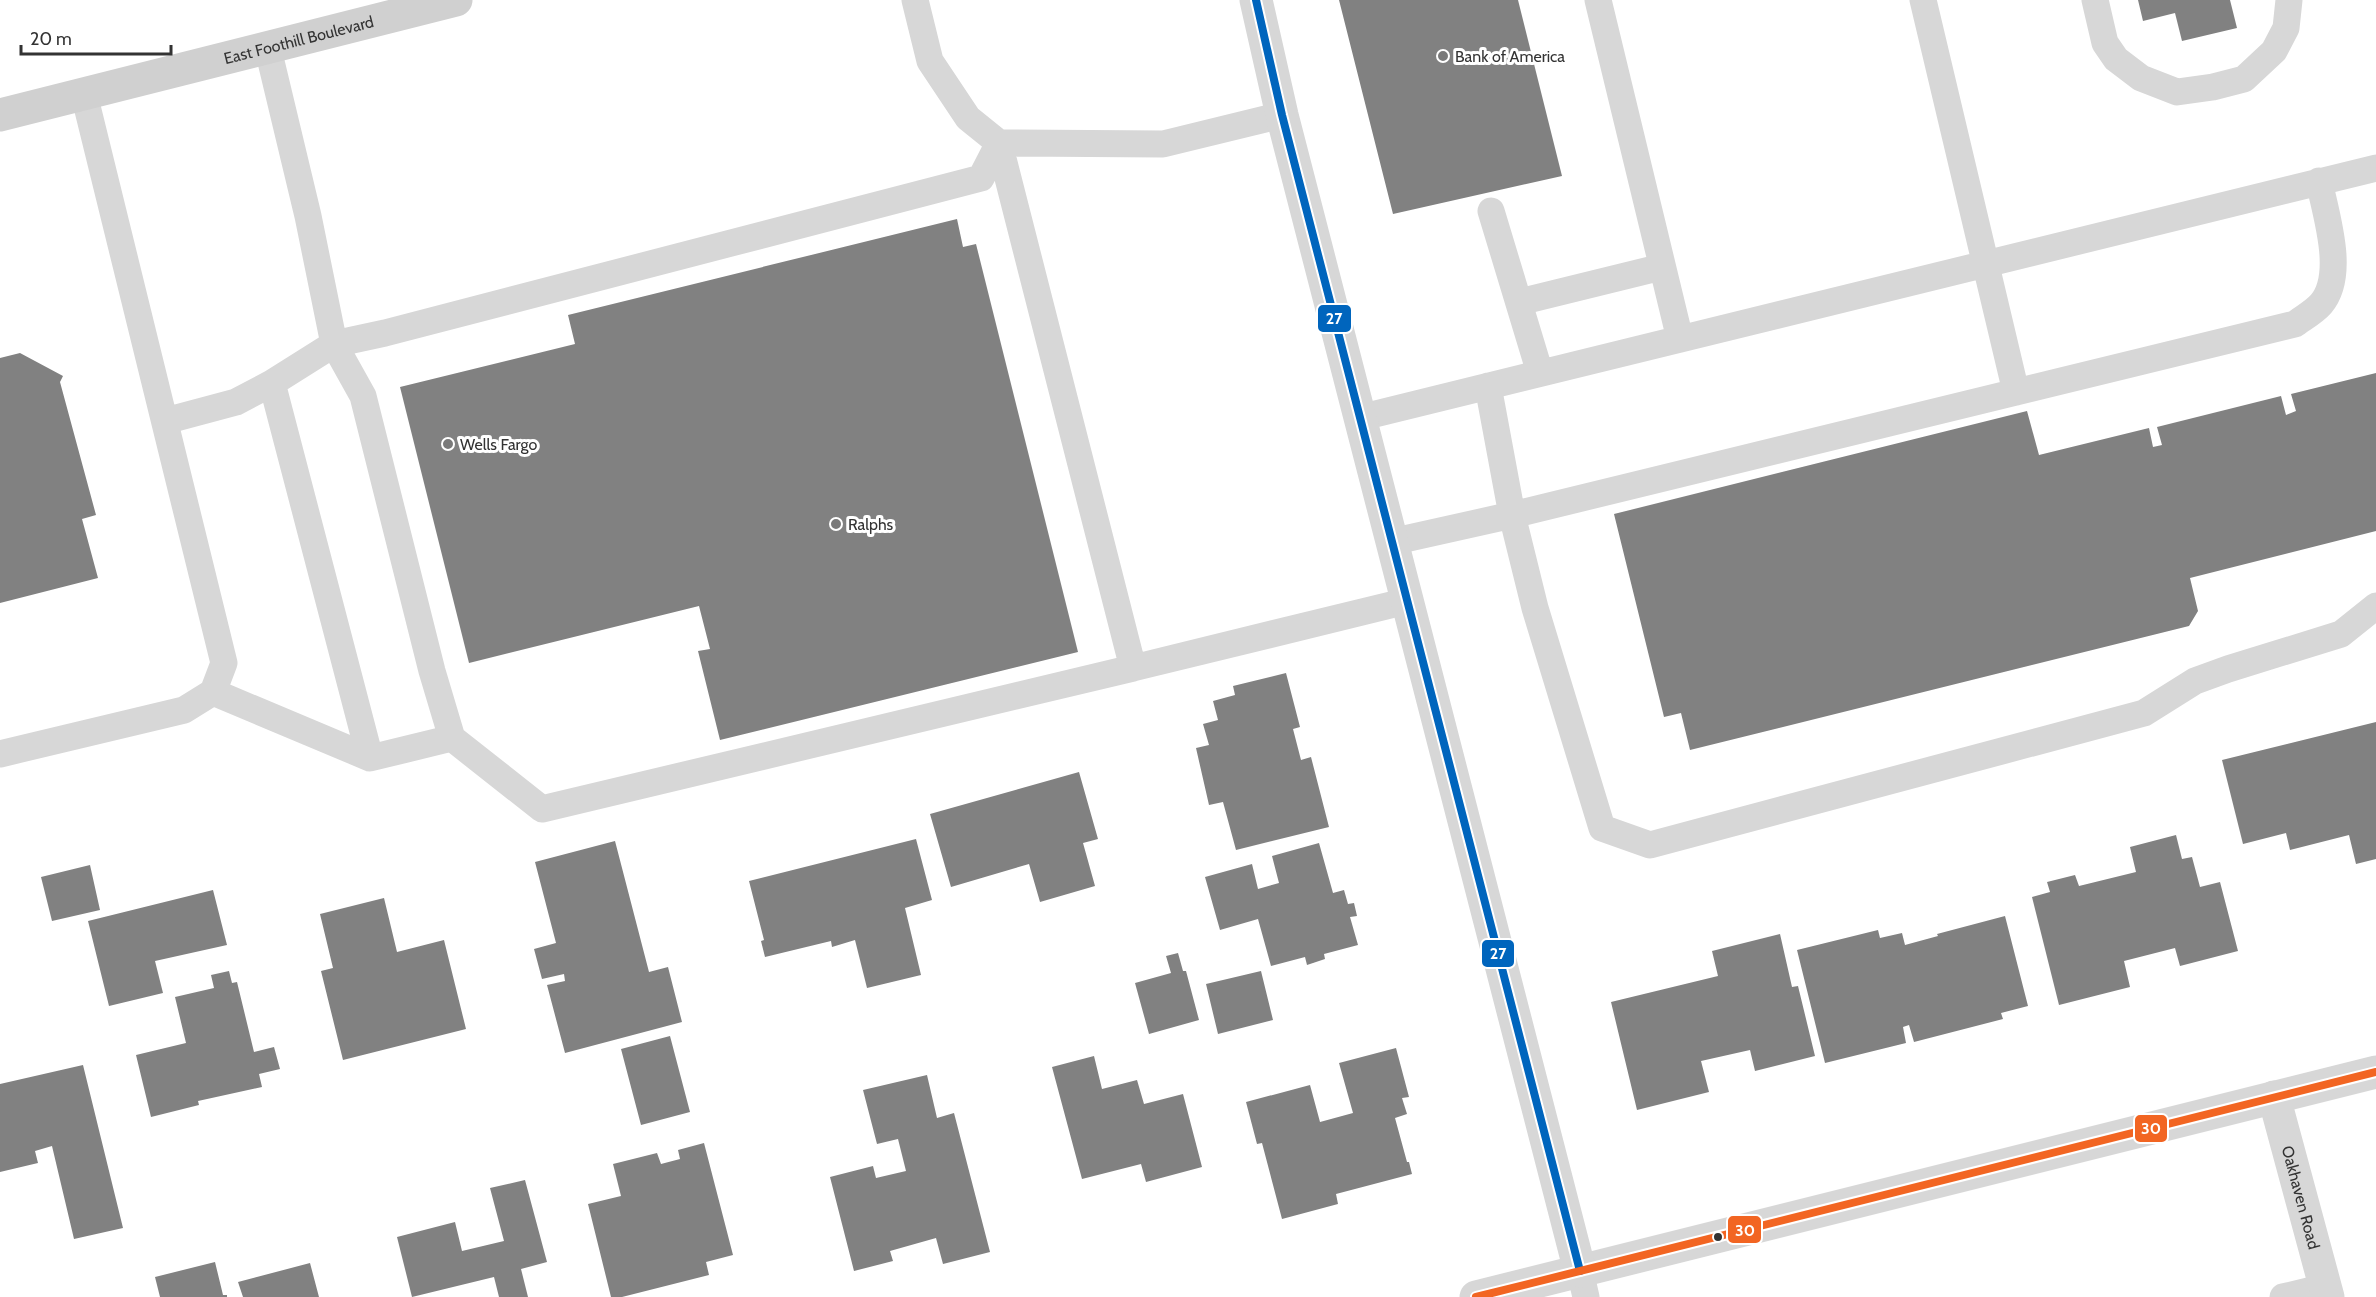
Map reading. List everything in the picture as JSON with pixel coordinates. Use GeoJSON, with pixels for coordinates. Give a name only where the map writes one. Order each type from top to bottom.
{"type":"FeatureCollection","features":[{"type":"Feature","properties":{"kind":"main road","name":"East Foothill Boulevard"},"geometry":{"type":"LineString","coordinates":[[0,115],[456,0]]}},
{"type":"Feature","properties":{"kind":"street"},"geometry":{"type":"LineString","coordinates":[[1256,0],[1282,115],[1359,418],[1583,1284]]}},
{"type":"Feature","properties":{"kind":"street"},"geometry":{"type":"LineString","coordinates":[[1476,1297],[1583,1284],[2274,1097],[2376,1072]]}},
{"type":"Feature","properties":{"kind":"street","name":"Oakhaven Road"},"geometry":{"type":"LineString","coordinates":[[2274,1097],[2327,1292]]}},
{"type":"Feature","properties":{"kind":"lane"},"geometry":{"type":"LineString","coordinates":[[915,0],[930,61],[968,118],[999,143],[1133,668]]}},
{"type":"Feature","properties":{"kind":"lane"},"geometry":{"type":"LineString","coordinates":[[1598,0],[1680,339]]}},
{"type":"Feature","properties":{"kind":"lane"},"geometry":{"type":"LineString","coordinates":[[1923,0],[2016,392]]}},
{"type":"Feature","properties":{"kind":"lane"},"geometry":{"type":"LineString","coordinates":[[2095,0],[2105,43],[2116,59],[2141,78],[2177,92],[2213,87],[2244,79],[2274,51],[2286,28],[2289,0]]}},
{"type":"Feature","properties":{"kind":"lane"},"geometry":{"type":"LineString","coordinates":[[268,49],[308,216],[334,344],[363,396],[432,671],[452,738],[542,809],[1407,601]]}},
{"type":"Feature","properties":{"kind":"lane"},"geometry":{"type":"LineString","coordinates":[[0,754],[184,710],[213,693],[224,663],[84,94]]}},
{"type":"Feature","properties":{"kind":"lane"},"geometry":{"type":"LineString","coordinates":[[999,143],[1163,144],[1282,115]]}},
{"type":"Feature","properties":{"kind":"lane"},"geometry":{"type":"LineString","coordinates":[[165,421],[236,402],[272,383],[334,344],[385,333],[981,178],[999,143]]}},
{"type":"Feature","properties":{"kind":"lane"},"geometry":{"type":"LineString","coordinates":[[1359,418],[2376,168]]}},
{"type":"Feature","properties":{"kind":"lane"},"geometry":{"type":"LineString","coordinates":[[1392,542],[1512,515],[2295,324],[2321,304],[2332,282],[2333,251],[2319,181]]}},
{"type":"Feature","properties":{"kind":"lane"},"geometry":{"type":"LineString","coordinates":[[1491,211],[1540,373]]}},
{"type":"Feature","properties":{"kind":"lane"},"geometry":{"type":"LineString","coordinates":[[1519,302],[1662,267]]}},
{"type":"Feature","properties":{"kind":"lane"},"geometry":{"type":"LineString","coordinates":[[272,383],[370,758]]}},
{"type":"Feature","properties":{"kind":"lane"},"geometry":{"type":"LineString","coordinates":[[1488,386],[1512,515],[1534,608],[1602,828],[1650,845],[2144,713],[2195,681],[2341,634],[2376,606]]}},
{"type":"Feature","properties":{"kind":"lane"},"geometry":{"type":"LineString","coordinates":[[213,693],[370,758],[452,738]]}},
{"type":"Feature","properties":{"kind":"lane"},"geometry":{"type":"LineString","coordinates":[[2283,1297],[2327,1292]]}},
{"type":"Feature","properties":{"kind":"building"},"geometry":{"type":"Polygon","coordinates":[[[1339,0],[1518,0],[1562,176],[1393,214],[1339,0]]]}},
{"type":"Feature","properties":{"kind":"building"},"geometry":{"type":"Polygon","coordinates":[[[2138,0],[2230,0],[2237,28],[2182,41],[2175,13],[2143,21],[2138,0]]]}},
{"type":"Feature","properties":{"kind":"building"},"geometry":{"type":"Polygon","coordinates":[[[957,219],[963,247],[976,244],[1078,652],[720,740],[698,651],[710,649],[699,606],[469,663],[400,387],[575,344],[568,315],[957,219]]]}},
{"type":"Feature","properties":{"kind":"building"},"geometry":{"type":"Polygon","coordinates":[[[20,353],[63,376],[60,382],[96,515],[82,519],[98,578],[0,603],[0,358],[20,353]]]}},
{"type":"Feature","properties":{"kind":"building"},"geometry":{"type":"Polygon","coordinates":[[[2376,373],[2376,531],[2190,578],[2198,611],[2189,626],[1690,750],[1681,713],[1664,717],[1614,514],[2027,411],[2039,455],[2149,428],[2153,447],[2162,445],[2157,427],[2281,396],[2286,415],[2296,411],[2291,394],[2376,373]]]}},
{"type":"Feature","properties":{"kind":"building"},"geometry":{"type":"Polygon","coordinates":[[[1286,673],[1300,727],[1293,729],[1301,760],[1311,757],[1329,827],[1236,850],[1223,802],[1209,805],[1196,748],[1209,745],[1203,724],[1218,720],[1213,701],[1235,695],[1233,686],[1286,673]]]}},
{"type":"Feature","properties":{"kind":"building"},"geometry":{"type":"Polygon","coordinates":[[[2376,722],[2376,859],[2356,864],[2349,835],[2290,850],[2286,833],[2243,844],[2222,760],[2376,722]]]}},
{"type":"Feature","properties":{"kind":"building"},"geometry":{"type":"Polygon","coordinates":[[[1079,772],[1098,839],[1083,843],[1095,886],[1040,902],[1029,864],[951,887],[930,814],[1079,772]]]}},
{"type":"Feature","properties":{"kind":"building"},"geometry":{"type":"Polygon","coordinates":[[[2176,835],[2182,859],[2192,857],[2200,887],[2220,882],[2238,951],[2180,966],[2175,948],[2124,961],[2130,987],[2059,1005],[2032,897],[2050,892],[2047,882],[2075,875],[2079,886],[2136,872],[2130,847],[2176,835]]]}},
{"type":"Feature","properties":{"kind":"building"},"geometry":{"type":"Polygon","coordinates":[[[916,839],[932,900],[905,908],[921,975],[867,988],[855,940],[832,947],[831,941],[765,957],[761,941],[764,940],[749,881],[916,839]]]}},
{"type":"Feature","properties":{"kind":"building"},"geometry":{"type":"Polygon","coordinates":[[[615,841],[649,972],[668,967],[682,1022],[565,1053],[547,985],[565,981],[564,974],[542,979],[534,949],[556,943],[535,862],[615,841]]]}},
{"type":"Feature","properties":{"kind":"building"},"geometry":{"type":"Polygon","coordinates":[[[1319,843],[1333,893],[1344,890],[1348,904],[1354,903],[1357,916],[1350,917],[1358,945],[1324,954],[1325,959],[1307,965],[1305,957],[1271,966],[1258,919],[1220,930],[1205,877],[1252,864],[1258,889],[1279,883],[1272,856],[1319,843]]]}},
{"type":"Feature","properties":{"kind":"building"},"geometry":{"type":"Polygon","coordinates":[[[90,865],[100,910],[52,921],[41,877],[90,865]]]}},
{"type":"Feature","properties":{"kind":"building"},"geometry":{"type":"Polygon","coordinates":[[[213,890],[227,945],[155,961],[163,993],[109,1006],[88,921],[213,890]]]}},
{"type":"Feature","properties":{"kind":"building"},"geometry":{"type":"Polygon","coordinates":[[[384,898],[397,952],[444,940],[466,1029],[343,1060],[321,971],[333,968],[320,914],[384,898]]]}},
{"type":"Feature","properties":{"kind":"building"},"geometry":{"type":"Polygon","coordinates":[[[2005,916],[2028,1006],[2001,1013],[2003,1019],[1914,1042],[1909,1025],[1903,1027],[1906,1043],[1825,1063],[1797,950],[1878,930],[1880,938],[1902,933],[1905,945],[2005,916]]]}},
{"type":"Feature","properties":{"kind":"building"},"geometry":{"type":"Polygon","coordinates":[[[1780,934],[1792,987],[1798,986],[1815,1056],[1755,1071],[1750,1050],[1701,1061],[1709,1092],[1637,1110],[1611,1002],[1718,976],[1712,951],[1780,934]]]}},
{"type":"Feature","properties":{"kind":"building"},"geometry":{"type":"Polygon","coordinates":[[[1178,953],[1183,971],[1186,971],[1199,1020],[1149,1034],[1135,983],[1171,973],[1166,956],[1178,953]]]}},
{"type":"Feature","properties":{"kind":"building"},"geometry":{"type":"Polygon","coordinates":[[[229,971],[232,983],[237,982],[254,1052],[274,1047],[280,1069],[259,1074],[262,1087],[198,1101],[199,1105],[151,1117],[136,1055],[186,1043],[175,997],[214,988],[211,975],[229,971]]]}},
{"type":"Feature","properties":{"kind":"building"},"geometry":{"type":"Polygon","coordinates":[[[1261,971],[1273,1020],[1218,1034],[1206,984],[1261,971]]]}},
{"type":"Feature","properties":{"kind":"building"},"geometry":{"type":"Polygon","coordinates":[[[670,1036],[690,1112],[641,1125],[621,1049],[670,1036]]]}},
{"type":"Feature","properties":{"kind":"building"},"geometry":{"type":"Polygon","coordinates":[[[1396,1048],[1409,1097],[1402,1098],[1407,1114],[1395,1118],[1412,1174],[1336,1194],[1338,1204],[1282,1219],[1262,1143],[1257,1144],[1246,1102],[1310,1085],[1320,1122],[1353,1113],[1339,1063],[1396,1048]]]}},
{"type":"Feature","properties":{"kind":"building"},"geometry":{"type":"Polygon","coordinates":[[[1094,1056],[1102,1089],[1137,1080],[1144,1104],[1183,1094],[1202,1167],[1146,1182],[1141,1164],[1082,1179],[1052,1067],[1094,1056]]]}},
{"type":"Feature","properties":{"kind":"building"},"geometry":{"type":"Polygon","coordinates":[[[83,1065],[123,1228],[74,1239],[52,1146],[35,1151],[38,1163],[0,1172],[0,1084],[83,1065]]]}},
{"type":"Feature","properties":{"kind":"building"},"geometry":{"type":"Polygon","coordinates":[[[927,1075],[937,1118],[954,1113],[990,1252],[943,1264],[936,1238],[890,1251],[893,1261],[854,1271],[830,1177],[873,1166],[876,1178],[906,1171],[898,1139],[877,1144],[863,1090],[927,1075]]]}},
{"type":"Feature","properties":{"kind":"building"},"geometry":{"type":"Polygon","coordinates":[[[704,1143],[733,1255],[706,1262],[709,1275],[622,1297],[611,1297],[588,1204],[621,1196],[613,1164],[657,1153],[661,1164],[680,1159],[678,1150],[704,1143]]]}},
{"type":"Feature","properties":{"kind":"building"},"geometry":{"type":"Polygon","coordinates":[[[525,1180],[547,1262],[521,1269],[528,1297],[499,1297],[494,1277],[412,1297],[397,1237],[455,1222],[462,1251],[504,1241],[490,1188],[525,1180]]]}},
{"type":"Feature","properties":{"kind":"building"},"geometry":{"type":"Polygon","coordinates":[[[215,1262],[223,1295],[227,1297],[160,1297],[155,1277],[215,1262]]]}},
{"type":"Feature","properties":{"kind":"building"},"geometry":{"type":"Polygon","coordinates":[[[310,1263],[319,1297],[243,1297],[238,1282],[310,1263]]]}},
{"type":"Feature","properties":{"kind":"transit line","name":"27"},"geometry":{"type":"LineString","coordinates":[[1256,0],[1282,115],[1580,1271]]}},
{"type":"Feature","properties":{"kind":"transit line","name":"30"},"geometry":{"type":"LineString","coordinates":[[1476,1297],[2376,1072]]}},
{"type":"Feature","properties":{"kind":"place","name":"Bank of America"},"geometry":{"type":"Point","coordinates":[1443,56]}},
{"type":"Feature","properties":{"kind":"place","name":"Wells Fargo"},"geometry":{"type":"Point","coordinates":[448,444]}},
{"type":"Feature","properties":{"kind":"place","name":"Ralphs"},"geometry":{"type":"Point","coordinates":[836,524]}}]}
